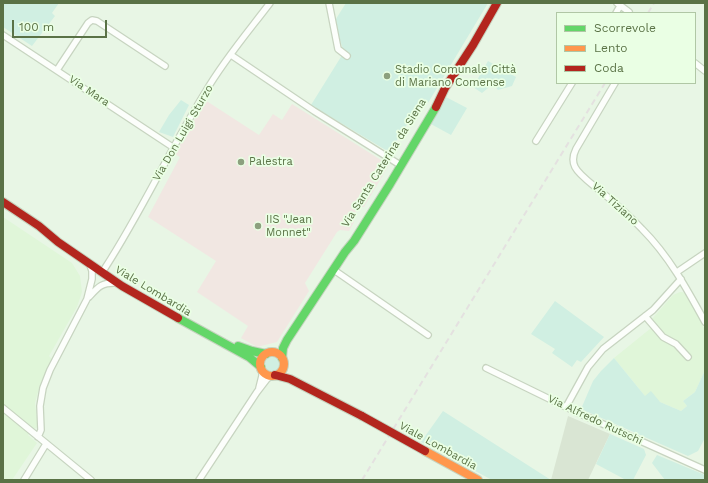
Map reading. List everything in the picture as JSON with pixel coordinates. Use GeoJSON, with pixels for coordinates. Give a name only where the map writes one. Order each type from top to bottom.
{"type":"FeatureCollection","features":[{"type":"Feature","properties":{"kind":"main road","name":"Via Santa Caterina da Siena"},"geometry":{"type":"LineString","coordinates":[[283,361],[283,348],[287,340],[345,252],[354,241],[394,178],[497,3]]}},
{"type":"Feature","properties":{"kind":"main road","name":"Via Santa Caterina da Siena"},"geometry":{"type":"LineString","coordinates":[[345,252],[350,238],[436,98],[446,88]]}},
{"type":"Feature","properties":{"kind":"main road","name":"Viale Lombardia"},"geometry":{"type":"LineString","coordinates":[[3,202],[186,318],[244,349],[252,352],[270,353]]}},
{"type":"Feature","properties":{"kind":"main road","name":"Viale Lombardia"},"geometry":{"type":"LineString","coordinates":[[39,226],[62,245],[119,283],[254,360],[261,368]]}},
{"type":"Feature","properties":{"kind":"main road","name":"Via Santa Caterina da Siena"},"geometry":{"type":"LineString","coordinates":[[270,353],[277,350],[287,340]]}},
{"type":"Feature","properties":{"kind":"main road"},"geometry":{"type":"LineString","coordinates":[[270,353],[277,353],[283,361],[281,372],[274,375],[267,374],[261,368],[260,361],[270,353]]}},
{"type":"Feature","properties":{"kind":"main road","name":"Viale Lombardia"},"geometry":{"type":"LineString","coordinates":[[283,361],[291,376],[304,386]]}},
{"type":"Feature","properties":{"kind":"main road","name":"Viale Lombardia"},"geometry":{"type":"LineString","coordinates":[[274,375],[290,379],[304,386],[425,450],[478,480]]}},
{"type":"Feature","properties":{"kind":"street","name":"Via Don Luigi Sturzo"},"geometry":{"type":"LineString","coordinates":[[105,268],[120,244],[206,90],[270,3]]}},
{"type":"Feature","properties":{"kind":"street"},"geometry":{"type":"LineString","coordinates":[[329,3],[338,50],[347,56]]}},
{"type":"Feature","properties":{"kind":"street"},"geometry":{"type":"LineString","coordinates":[[618,4],[629,12]]}},
{"type":"Feature","properties":{"kind":"street"},"geometry":{"type":"LineString","coordinates":[[56,70],[88,23],[92,20],[97,21],[165,66]]}},
{"type":"Feature","properties":{"kind":"street","name":"Via Mara"},"geometry":{"type":"LineString","coordinates":[[3,35],[174,148]]}},
{"type":"Feature","properties":{"kind":"street"},"geometry":{"type":"LineString","coordinates":[[231,55],[314,111],[397,163]]}},
{"type":"Feature","properties":{"kind":"street"},"geometry":{"type":"LineString","coordinates":[[696,64],[705,71]]}},
{"type":"Feature","properties":{"kind":"street"},"geometry":{"type":"LineString","coordinates":[[536,141],[571,84]]}},
{"type":"Feature","properties":{"kind":"street","name":"Via Tiziano"},"geometry":{"type":"LineString","coordinates":[[614,84],[576,149],[573,158],[574,164],[580,173],[620,207],[664,254],[677,272],[705,322]]}},
{"type":"Feature","properties":{"kind":"street"},"geometry":{"type":"LineString","coordinates":[[677,272],[705,253]]}},
{"type":"Feature","properties":{"kind":"street"},"geometry":{"type":"LineString","coordinates":[[87,299],[92,279],[90,264]]}},
{"type":"Feature","properties":{"kind":"street"},"geometry":{"type":"LineString","coordinates":[[334,270],[428,335]]}},
{"type":"Feature","properties":{"kind":"street"},"geometry":{"type":"LineString","coordinates":[[566,407],[588,367],[603,349],[653,310],[681,279]]}},
{"type":"Feature","properties":{"kind":"street"},"geometry":{"type":"LineString","coordinates":[[38,437],[41,430],[40,406],[44,382],[87,299],[96,288],[102,284],[119,283]]}},
{"type":"Feature","properties":{"kind":"street"},"geometry":{"type":"LineString","coordinates":[[645,316],[663,337],[676,344],[688,357]]}},
{"type":"Feature","properties":{"kind":"street"},"geometry":{"type":"LineString","coordinates":[[257,392],[261,380],[261,368]]}},
{"type":"Feature","properties":{"kind":"street","name":"Via Alfredo Rutschi"},"geometry":{"type":"LineString","coordinates":[[486,368],[566,407],[705,470]]}},
{"type":"Feature","properties":{"kind":"street"},"geometry":{"type":"LineString","coordinates":[[199,480],[257,392],[268,379],[274,375]]}},
{"type":"Feature","properties":{"kind":"street"},"geometry":{"type":"LineString","coordinates":[[3,408],[91,480]]}},
{"type":"Feature","properties":{"kind":"street"},"geometry":{"type":"LineString","coordinates":[[24,480],[46,444]]}},
{"type":"Feature","properties":{"kind":"shaded area"},"geometry":{"type":"Polygon","coordinates":[[[3,3],[59,3],[52,13],[55,16],[32,46],[3,27],[3,3]]]}},
{"type":"Feature","properties":{"kind":"shaded area","name":"Stadio Comunale Città di Mariano Comense"},"geometry":{"type":"Polygon","coordinates":[[[346,3],[488,3],[428,103],[423,100],[389,152],[311,105],[344,52],[334,22],[346,3]]]}},
{"type":"Feature","properties":{"kind":"shaded area"},"geometry":{"type":"Polygon","coordinates":[[[488,61],[516,77],[512,86],[498,90],[493,84],[482,93],[473,87],[488,61]]]}},
{"type":"Feature","properties":{"kind":"shaded area"},"geometry":{"type":"Polygon","coordinates":[[[444,96],[467,108],[451,135],[429,123],[444,96]]]}},
{"type":"Feature","properties":{"kind":"shaded area"},"geometry":{"type":"Polygon","coordinates":[[[181,100],[189,105],[173,137],[159,132],[169,115],[181,100]]]}},
{"type":"Feature","properties":{"kind":"shaded area","name":"IIS \"Jean Monnet\""},"geometry":{"type":"Polygon","coordinates":[[[205,100],[259,135],[273,114],[282,120],[292,104],[389,165],[364,207],[360,207],[353,216],[354,222],[349,231],[340,230],[337,232],[305,283],[309,291],[277,342],[257,347],[241,338],[248,326],[197,292],[216,261],[148,217],[180,157],[175,154],[205,100]]]}},
{"type":"Feature","properties":{"kind":"shaded area"},"geometry":{"type":"Polygon","coordinates":[[[3,217],[72,263],[80,276],[82,292],[77,307],[49,356],[52,359],[40,385],[35,403],[38,427],[28,435],[37,443],[12,480],[3,480],[3,217]]]}},
{"type":"Feature","properties":{"kind":"shaded area"},"geometry":{"type":"Polygon","coordinates":[[[680,292],[685,293],[687,296],[705,330],[705,370],[695,392],[683,401],[687,406],[681,411],[645,396],[614,358],[656,324],[652,319],[673,295],[680,292]]]}},
{"type":"Feature","properties":{"kind":"shaded area"},"geometry":{"type":"Polygon","coordinates":[[[555,301],[604,337],[581,362],[577,360],[572,367],[552,353],[555,349],[531,334],[555,301]]]}},
{"type":"Feature","properties":{"kind":"shaded area"},"geometry":{"type":"Polygon","coordinates":[[[272,357],[277,359],[279,364],[277,369],[272,371],[267,369],[265,364],[267,359],[272,357]]]}},
{"type":"Feature","properties":{"kind":"shaded area"},"geometry":{"type":"Polygon","coordinates":[[[614,358],[645,396],[651,391],[660,402],[681,411],[687,406],[683,401],[695,392],[705,370],[705,438],[698,451],[688,456],[581,409],[593,381],[614,358]]]}},
{"type":"Feature","properties":{"kind":"shaded area"},"geometry":{"type":"Polygon","coordinates":[[[443,411],[551,480],[492,480],[421,442],[443,411]]]}},
{"type":"Feature","properties":{"kind":"shaded area"},"geometry":{"type":"Polygon","coordinates":[[[568,416],[610,434],[588,480],[551,480],[568,416]]]}},
{"type":"Feature","properties":{"kind":"shaded area"},"geometry":{"type":"Polygon","coordinates":[[[610,434],[644,449],[646,455],[633,480],[626,480],[596,464],[610,434]]]}},
{"type":"Feature","properties":{"kind":"shaded area"},"geometry":{"type":"Polygon","coordinates":[[[657,455],[705,475],[705,480],[665,480],[652,463],[657,455]]]}},
{"type":"Feature","properties":{"kind":"railway"},"geometry":{"type":"LineString","coordinates":[[649,12],[654,3]]}},
{"type":"Feature","properties":{"kind":"railway"},"geometry":{"type":"LineString","coordinates":[[362,480],[604,84]]}},
{"type":"Feature","properties":{"kind":"traffic: fast"},"geometry":{"type":"LineString","coordinates":[[282,358],[283,348],[287,340],[345,252],[354,241],[436,107]]}},
{"type":"Feature","properties":{"kind":"traffic: fast"},"geometry":{"type":"LineString","coordinates":[[178,318],[249,357],[261,367]]}},
{"type":"Feature","properties":{"kind":"traffic: fast"},"geometry":{"type":"LineString","coordinates":[[238,346],[266,354]]}},
{"type":"Feature","properties":{"kind":"traffic: slow"},"geometry":{"type":"LineString","coordinates":[[272,352],[280,356],[284,364],[280,372],[272,376],[264,372],[260,364],[264,356],[272,352]]}},
{"type":"Feature","properties":{"kind":"traffic: slow"},"geometry":{"type":"LineString","coordinates":[[425,451],[478,480]]}},
{"type":"Feature","properties":{"kind":"traffic: jam"},"geometry":{"type":"LineString","coordinates":[[436,107],[445,88],[473,45],[497,3]]}},
{"type":"Feature","properties":{"kind":"traffic: jam"},"geometry":{"type":"LineString","coordinates":[[3,202],[122,286],[178,318]]}},
{"type":"Feature","properties":{"kind":"traffic: jam"},"geometry":{"type":"LineString","coordinates":[[275,375],[290,379],[362,416]]}},
{"type":"Feature","properties":{"kind":"traffic: jam"},"geometry":{"type":"LineString","coordinates":[[362,416],[425,451]]}},
{"type":"Feature","properties":{"kind":"place","name":"Stadio Comunale Città di Mariano Comense"},"geometry":{"type":"Point","coordinates":[387,76]}},
{"type":"Feature","properties":{"kind":"place","name":"Palestra"},"geometry":{"type":"Point","coordinates":[241,162]}},
{"type":"Feature","properties":{"kind":"place","name":"IIS \"Jean Monnet\""},"geometry":{"type":"Point","coordinates":[258,226]}}]}
